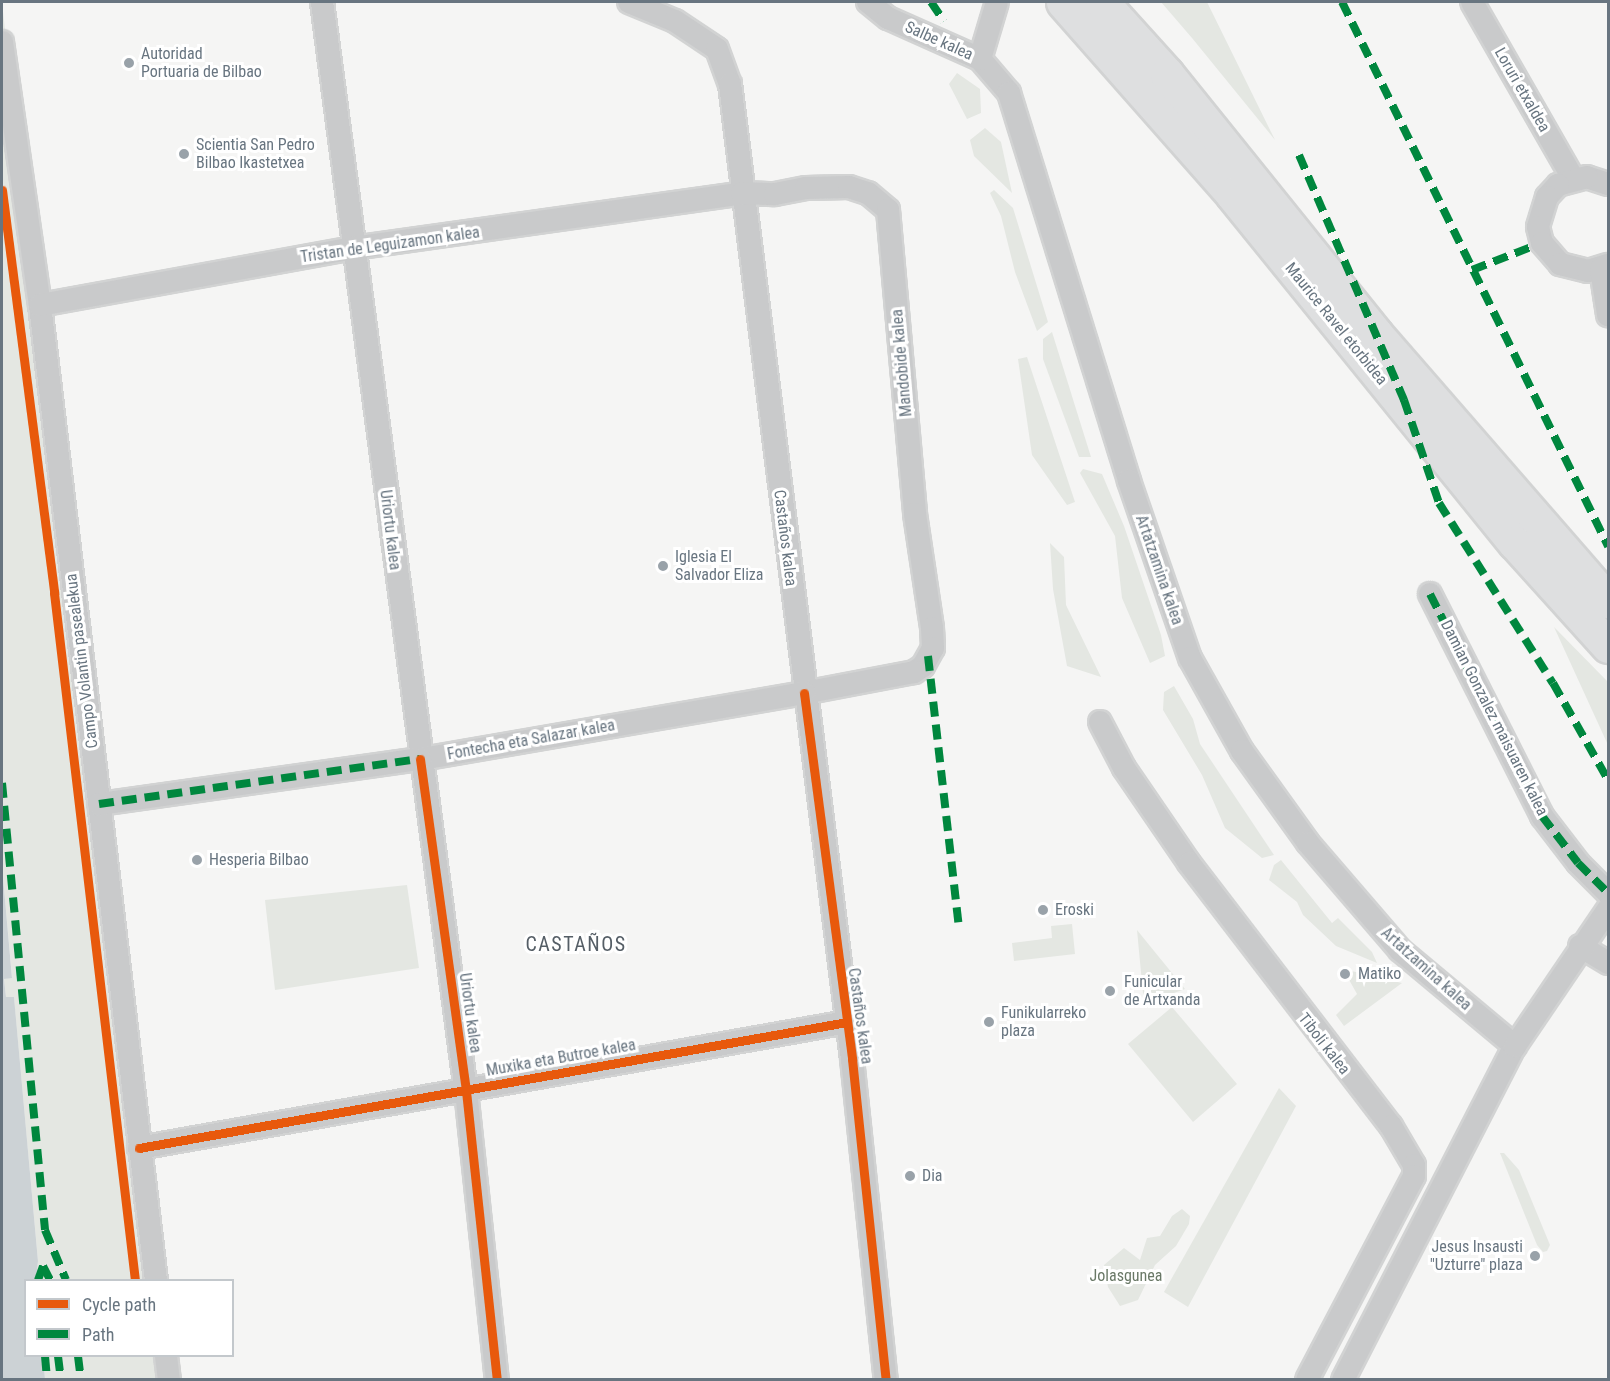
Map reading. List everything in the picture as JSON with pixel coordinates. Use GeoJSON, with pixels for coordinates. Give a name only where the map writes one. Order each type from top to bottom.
{"type":"FeatureCollection","features":[{"type":"Feature","properties":{"kind":"main road","name":"Maurice Ravel etorbidea"},"geometry":{"type":"LineString","coordinates":[[1063,2],[1232,194],[1500,525],[1608,646]]}},
{"type":"Feature","properties":{"kind":"main road","name":"Maurice Ravel etorbidea"},"geometry":{"type":"LineString","coordinates":[[1102,2],[1167,74],[1376,334],[1608,601]]}},
{"type":"Feature","properties":{"kind":"street","name":"Uriortu kalea"},"geometry":{"type":"LineString","coordinates":[[322,2],[420,759],[466,1091],[497,1380]]}},
{"type":"Feature","properties":{"kind":"street","name":"Castaños kalea"},"geometry":{"type":"LineString","coordinates":[[629,2],[675,21],[717,49],[730,84],[804,693],[847,1022],[886,1380]]}},
{"type":"Feature","properties":{"kind":"street","name":"Salbe kalea"},"geometry":{"type":"LineString","coordinates":[[868,2],[888,18],[980,59]]}},
{"type":"Feature","properties":{"kind":"street"},"geometry":{"type":"LineString","coordinates":[[980,59],[997,2]]}},
{"type":"Feature","properties":{"kind":"street","name":"Loruri etxaldea"},"geometry":{"type":"LineString","coordinates":[[1472,2],[1573,178]]}},
{"type":"Feature","properties":{"kind":"street","name":"Campo Volantin pasealekua"},"geometry":{"type":"LineString","coordinates":[[2,42],[40,305],[156,1279]]}},
{"type":"Feature","properties":{"kind":"street","name":"Artatzamina kalea"},"geometry":{"type":"LineString","coordinates":[[980,59],[1008,93],[1129,481],[1193,665],[1242,752],[1355,901],[1400,950],[1515,1046]]}},
{"type":"Feature","properties":{"kind":"street"},"geometry":{"type":"LineString","coordinates":[[1608,184],[1587,177],[1573,178],[1547,197],[1540,211],[1542,243],[1550,255],[1573,270],[1605,267],[1608,315]]}},
{"type":"Feature","properties":{"kind":"street","name":"Mandobide kalea"},"geometry":{"type":"LineString","coordinates":[[742,193],[775,194],[806,188],[849,187],[868,193],[888,210],[915,514],[932,628],[933,648],[923,666]]}},
{"type":"Feature","properties":{"kind":"street","name":"Tristan de Leguizamon kalea"},"geometry":{"type":"LineString","coordinates":[[40,305],[353,248],[742,193]]}},
{"type":"Feature","properties":{"kind":"street","name":"Damian Gonzalez maisuaren kalea"},"geometry":{"type":"LineString","coordinates":[[1430,594],[1542,816],[1578,863],[1608,893]]}},
{"type":"Feature","properties":{"kind":"street","name":"Fontecha eta Salazar kalea"},"geometry":{"type":"LineString","coordinates":[[99,804],[420,759],[804,693],[914,672],[923,666]]}},
{"type":"Feature","properties":{"kind":"street","name":"Tiboli kalea"},"geometry":{"type":"LineString","coordinates":[[1100,722],[1130,777],[1192,868],[1391,1126],[1414,1165],[1414,1176],[1307,1380]]}},
{"type":"Feature","properties":{"kind":"street"},"geometry":{"type":"LineString","coordinates":[[1343,1380],[1515,1046],[1580,946],[1608,909]]}},
{"type":"Feature","properties":{"kind":"street"},"geometry":{"type":"LineString","coordinates":[[1580,946],[1608,963]]}},
{"type":"Feature","properties":{"kind":"street","name":"Muxika eta Butroe kalea"},"geometry":{"type":"LineString","coordinates":[[139,1148],[847,1022]]}},
{"type":"Feature","properties":{"kind":"street"},"geometry":{"type":"LineString","coordinates":[[166,1357],[169,1380]]}},
{"type":"Feature","properties":{"kind":"green space"},"geometry":{"type":"Polygon","coordinates":[[[2,2],[156,1279],[36,1279],[38,1261],[14,998],[6,997],[4,979],[12,977],[2,866],[2,2]]]}},
{"type":"Feature","properties":{"kind":"green space"},"geometry":{"type":"Polygon","coordinates":[[[1161,2],[1207,2],[1275,140],[1192,38],[1161,2]]]}},
{"type":"Feature","properties":{"kind":"green space"},"geometry":{"type":"Polygon","coordinates":[[[957,73],[980,89],[981,113],[967,119],[949,84],[957,73]]]}},
{"type":"Feature","properties":{"kind":"green space"},"geometry":{"type":"Polygon","coordinates":[[[985,128],[1001,142],[1012,193],[974,156],[970,140],[985,128]]]}},
{"type":"Feature","properties":{"kind":"green space"},"geometry":{"type":"Polygon","coordinates":[[[994,190],[1013,208],[1048,322],[1037,331],[1015,272],[1001,216],[990,193],[994,190]]]}},
{"type":"Feature","properties":{"kind":"green space"},"geometry":{"type":"Polygon","coordinates":[[[1052,332],[1091,457],[1079,457],[1043,359],[1043,339],[1052,332]]]}},
{"type":"Feature","properties":{"kind":"green space"},"geometry":{"type":"Polygon","coordinates":[[[1027,357],[1075,502],[1067,505],[1032,455],[1018,359],[1027,357]]]}},
{"type":"Feature","properties":{"kind":"green space"},"geometry":{"type":"Polygon","coordinates":[[[1083,469],[1102,474],[1124,526],[1161,635],[1165,656],[1150,663],[1122,598],[1115,536],[1080,473],[1083,469]]]}},
{"type":"Feature","properties":{"kind":"green space"},"geometry":{"type":"Polygon","coordinates":[[[1050,543],[1064,557],[1066,605],[1101,677],[1067,666],[1053,589],[1050,543]]]}},
{"type":"Feature","properties":{"kind":"green space"},"geometry":{"type":"Polygon","coordinates":[[[1554,627],[1608,682],[1608,745],[1554,627]]]}},
{"type":"Feature","properties":{"kind":"green space"},"geometry":{"type":"Polygon","coordinates":[[[1174,686],[1193,719],[1200,744],[1274,855],[1262,858],[1225,828],[1202,775],[1163,710],[1164,692],[1174,686]]]}},
{"type":"Feature","properties":{"kind":"green space"},"geometry":{"type":"Polygon","coordinates":[[[1281,860],[1332,923],[1338,918],[1372,952],[1377,963],[1336,946],[1303,915],[1297,902],[1269,880],[1274,865],[1281,860]]]}},
{"type":"Feature","properties":{"kind":"green space"},"geometry":{"type":"Polygon","coordinates":[[[407,885],[419,968],[275,990],[265,900],[407,885]]]}},
{"type":"Feature","properties":{"kind":"green space"},"geometry":{"type":"Polygon","coordinates":[[[1072,924],[1075,954],[1014,961],[1012,943],[1052,938],[1051,926],[1072,924]]]}},
{"type":"Feature","properties":{"kind":"green space"},"geometry":{"type":"Polygon","coordinates":[[[1137,930],[1185,989],[1144,1004],[1137,930]]]}},
{"type":"Feature","properties":{"kind":"green space"},"geometry":{"type":"Polygon","coordinates":[[[1343,969],[1402,983],[1344,1026],[1336,1015],[1357,994],[1343,969]]]}},
{"type":"Feature","properties":{"kind":"green space"},"geometry":{"type":"Polygon","coordinates":[[[1172,1007],[1237,1084],[1193,1122],[1128,1044],[1172,1007]]]}},
{"type":"Feature","properties":{"kind":"green space"},"geometry":{"type":"Polygon","coordinates":[[[1279,1088],[1296,1106],[1188,1307],[1164,1292],[1279,1088]]]}},
{"type":"Feature","properties":{"kind":"green space"},"geometry":{"type":"Polygon","coordinates":[[[1500,1153],[1504,1153],[1519,1170],[1550,1245],[1547,1251],[1543,1252],[1537,1245],[1500,1153]]]}},
{"type":"Feature","properties":{"kind":"green space","name":"Jolasgunea"},"geometry":{"type":"Polygon","coordinates":[[[1182,1209],[1190,1216],[1189,1224],[1176,1246],[1155,1265],[1138,1300],[1120,1306],[1108,1287],[1104,1265],[1124,1248],[1140,1260],[1147,1238],[1160,1236],[1172,1216],[1182,1209]]]}},
{"type":"Feature","properties":{"kind":"green space"},"geometry":{"type":"Polygon","coordinates":[[[43,1357],[166,1357],[169,1379],[45,1379],[43,1357]]]}},
{"type":"Feature","properties":{"kind":"shaded area"},"geometry":{"type":"Polygon","coordinates":[[[2,866],[12,978],[4,979],[6,997],[14,997],[38,1261],[36,1279],[24,1279],[24,1357],[43,1357],[45,1379],[2,1379],[2,866]]]}},
{"type":"Feature","properties":{"kind":"marked path"},"geometry":{"type":"LineString","coordinates":[[931,2],[944,21]]}},
{"type":"Feature","properties":{"kind":"marked path"},"geometry":{"type":"LineString","coordinates":[[1342,2],[1608,546]]}},
{"type":"Feature","properties":{"kind":"marked path"},"geometry":{"type":"LineString","coordinates":[[1299,155],[1404,400],[1439,503],[1553,683],[1608,780]]}},
{"type":"Feature","properties":{"kind":"marked path"},"geometry":{"type":"LineString","coordinates":[[1472,270],[1531,247]]}},
{"type":"Feature","properties":{"kind":"marked path"},"geometry":{"type":"LineString","coordinates":[[1430,594],[1542,816],[1578,863],[1608,893]]}},
{"type":"Feature","properties":{"kind":"marked path"},"geometry":{"type":"LineString","coordinates":[[928,656],[959,928]]}},
{"type":"Feature","properties":{"kind":"marked path"},"geometry":{"type":"LineString","coordinates":[[99,804],[420,759]]}},
{"type":"Feature","properties":{"kind":"marked path"},"geometry":{"type":"LineString","coordinates":[[2,783],[45,1230],[66,1279]]}},
{"type":"Feature","properties":{"kind":"marked path"},"geometry":{"type":"LineString","coordinates":[[38,1279],[43,1266],[50,1279]]}},
{"type":"Feature","properties":{"kind":"marked path"},"geometry":{"type":"LineString","coordinates":[[45,1357],[47,1380]]}},
{"type":"Feature","properties":{"kind":"marked path"},"geometry":{"type":"LineString","coordinates":[[58,1357],[61,1380]]}},
{"type":"Feature","properties":{"kind":"marked path"},"geometry":{"type":"LineString","coordinates":[[78,1357],[81,1380]]}},
{"type":"Feature","properties":{"kind":"cycle path"},"geometry":{"type":"LineString","coordinates":[[2,190],[54,593],[135,1279]]}},
{"type":"Feature","properties":{"kind":"cycle path"},"geometry":{"type":"LineString","coordinates":[[804,693],[852,1059],[886,1380]]}},
{"type":"Feature","properties":{"kind":"cycle path"},"geometry":{"type":"LineString","coordinates":[[420,759],[466,1091],[497,1380]]}},
{"type":"Feature","properties":{"kind":"cycle path"},"geometry":{"type":"LineString","coordinates":[[139,1148],[847,1022]]}},
{"type":"Feature","properties":{"kind":"place","name":"Autoridad Portuaria de Bilbao"},"geometry":{"type":"Point","coordinates":[129,63]}},
{"type":"Feature","properties":{"kind":"place","name":"Scientia San Pedro Bilbao Ikastetxea"},"geometry":{"type":"Point","coordinates":[184,154]}},
{"type":"Feature","properties":{"kind":"place","name":"Iglesia El Salvador Eliza"},"geometry":{"type":"Point","coordinates":[663,566]}},
{"type":"Feature","properties":{"kind":"place","name":"Hesperia Bilbao"},"geometry":{"type":"Point","coordinates":[197,860]}},
{"type":"Feature","properties":{"kind":"place","name":"Eroski"},"geometry":{"type":"Point","coordinates":[1043,910]}},
{"type":"Feature","properties":{"kind":"place","name":"Matiko"},"geometry":{"type":"Point","coordinates":[1345,974]}},
{"type":"Feature","properties":{"kind":"place","name":"Funicular de Artxanda"},"geometry":{"type":"Point","coordinates":[1110,991]}},
{"type":"Feature","properties":{"kind":"place","name":"Funikularreko plaza"},"geometry":{"type":"Point","coordinates":[989,1022]}},
{"type":"Feature","properties":{"kind":"place","name":"Dia"},"geometry":{"type":"Point","coordinates":[910,1176]}},
{"type":"Feature","properties":{"kind":"place","name":"Jesus Insausti \"Uzturre\" plaza"},"geometry":{"type":"Point","coordinates":[1535,1256]}},
{"type":"Feature","properties":{"kind":"district","name":"CASTAÑOS"},"geometry":{"type":"Point","coordinates":[576,944]}}]}
